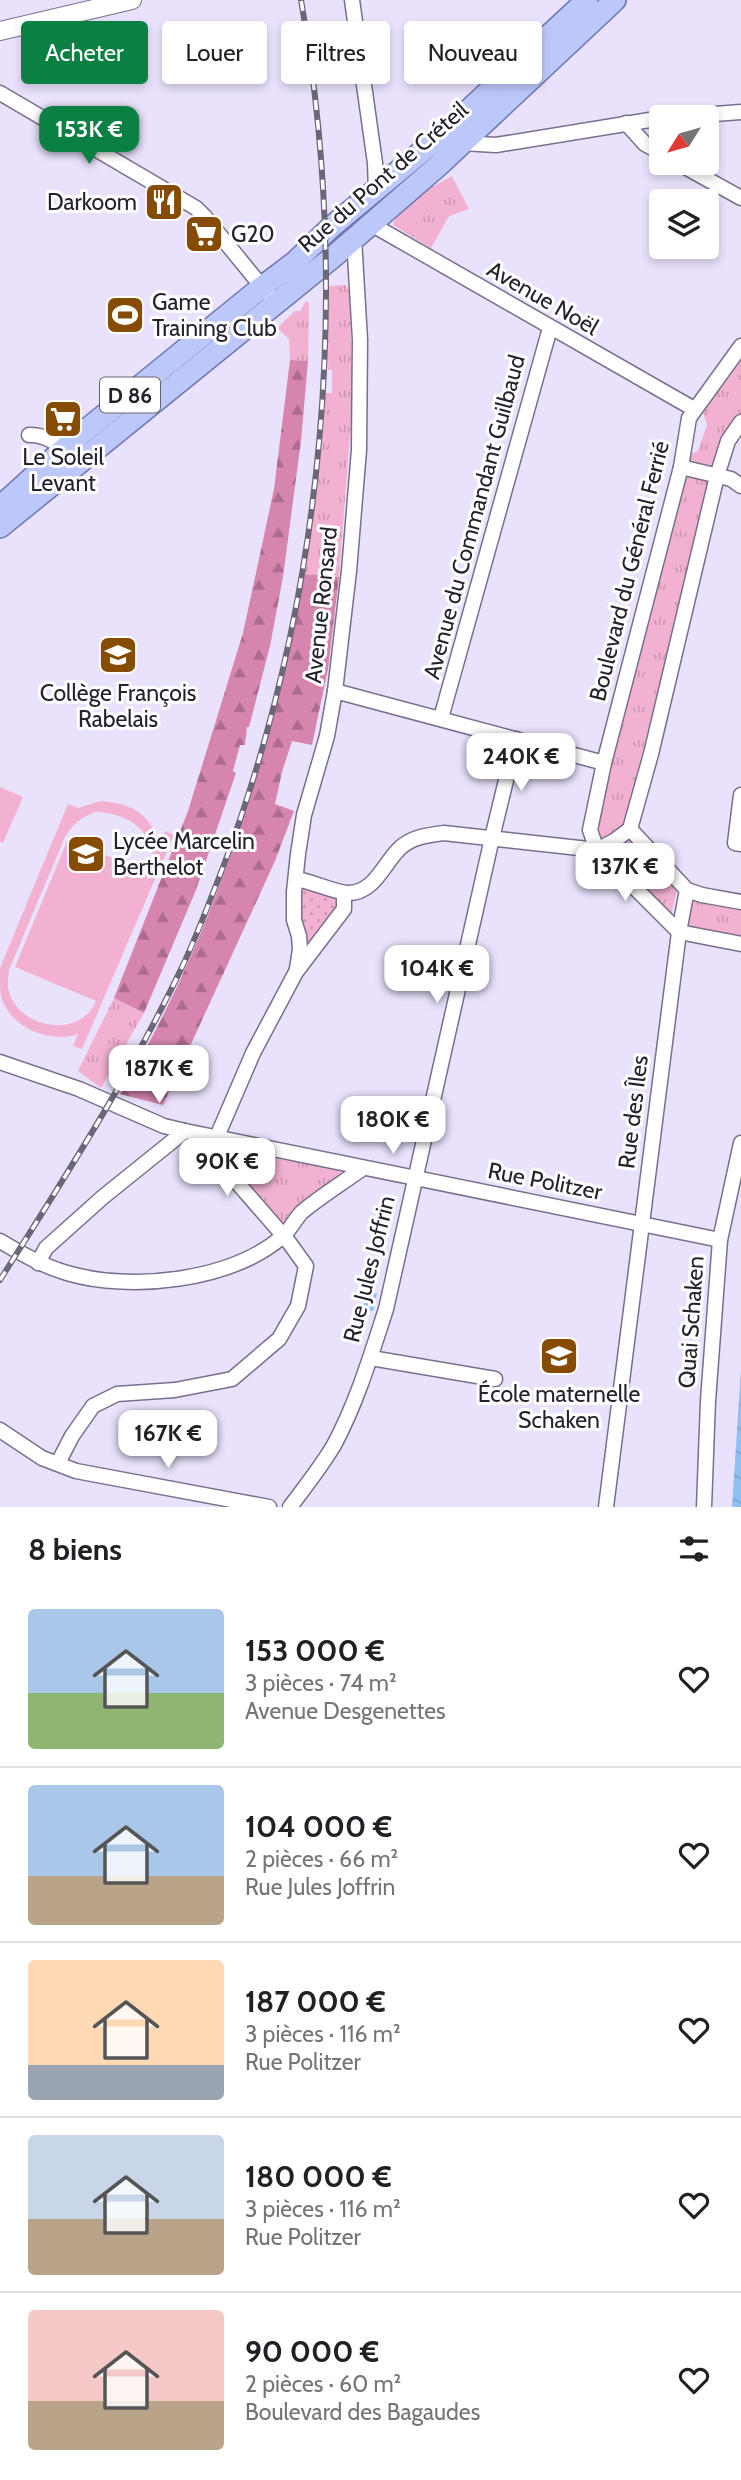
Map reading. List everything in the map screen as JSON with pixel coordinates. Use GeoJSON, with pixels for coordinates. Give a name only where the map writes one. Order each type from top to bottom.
{"type":"FeatureCollection","features":[{"type":"Feature","properties":{"kind":"main road","name":"Rue du Pont de Créteil"},"geometry":{"type":"LineString","coordinates":[[0,527],[71,456],[262,287],[295,262],[443,134],[587,0]]}},
{"type":"Feature","properties":{"kind":"main road","name":"Rue du Pont de Créteil"},"geometry":{"type":"LineString","coordinates":[[0,507],[276,305],[410,191],[615,0]]}},
{"type":"Feature","properties":{"kind":"main road"},"geometry":{"type":"LineString","coordinates":[[395,175],[400,187],[410,191]]}},
{"type":"Feature","properties":{"kind":"main road"},"geometry":{"type":"LineString","coordinates":[[368,197],[371,225]]}},
{"type":"Feature","properties":{"kind":"main road"},"geometry":{"type":"LineString","coordinates":[[354,239],[368,197]]}},
{"type":"Feature","properties":{"kind":"street"},"geometry":{"type":"LineString","coordinates":[[0,31],[132,0]]}},
{"type":"Feature","properties":{"kind":"street"},"geometry":{"type":"LineString","coordinates":[[352,0],[375,163],[368,197]]}},
{"type":"Feature","properties":{"kind":"street"},"geometry":{"type":"LineString","coordinates":[[0,93],[196,208],[276,305]]}},
{"type":"Feature","properties":{"kind":"street"},"geometry":{"type":"LineString","coordinates":[[719,114],[741,112]]}},
{"type":"Feature","properties":{"kind":"street"},"geometry":{"type":"LineString","coordinates":[[463,143],[496,145],[649,120]]}},
{"type":"Feature","properties":{"kind":"street"},"geometry":{"type":"LineString","coordinates":[[626,123],[649,146]]}},
{"type":"Feature","properties":{"kind":"street"},"geometry":{"type":"LineString","coordinates":[[700,175],[741,198]]}},
{"type":"Feature","properties":{"kind":"street","name":"Avenue Noël"},"geometry":{"type":"LineString","coordinates":[[371,225],[694,409]]}},
{"type":"Feature","properties":{"kind":"street","name":"Avenue Ronsard"},"geometry":{"type":"LineString","coordinates":[[296,972],[299,936],[294,920],[296,879],[304,815],[327,736],[335,691],[359,450],[360,340],[354,239]]}},
{"type":"Feature","properties":{"kind":"street","name":"Avenue du Commandant Guilbaud"},"geometry":{"type":"LineString","coordinates":[[441,718],[550,328]]}},
{"type":"Feature","properties":{"kind":"street","name":"Boulevard du Général Ferrié"},"geometry":{"type":"LineString","coordinates":[[597,850],[590,830],[604,763],[681,467],[689,418],[741,346]]}},
{"type":"Feature","properties":{"kind":"street"},"geometry":{"type":"LineString","coordinates":[[296,879],[315,882],[344,893],[357,892],[372,884],[400,847],[421,836],[444,833],[597,850],[630,829],[651,754],[718,476],[728,441],[741,422]]}},
{"type":"Feature","properties":{"kind":"street"},"geometry":{"type":"LineString","coordinates":[[29,435],[37,435],[71,456]]}},
{"type":"Feature","properties":{"kind":"street"},"geometry":{"type":"LineString","coordinates":[[681,467],[718,476],[741,486]]}},
{"type":"Feature","properties":{"kind":"street"},"geometry":{"type":"LineString","coordinates":[[335,691],[604,763]]}},
{"type":"Feature","properties":{"kind":"street","name":"Rue Jules Joffrin"},"geometry":{"type":"LineString","coordinates":[[290,1507],[334,1444],[366,1375],[386,1309],[516,739]]}},
{"type":"Feature","properties":{"kind":"street"},"geometry":{"type":"LineString","coordinates":[[741,794],[735,843],[741,844]]}},
{"type":"Feature","properties":{"kind":"street"},"geometry":{"type":"LineString","coordinates":[[630,829],[687,890],[741,902]]}},
{"type":"Feature","properties":{"kind":"street"},"geometry":{"type":"LineString","coordinates":[[597,850],[679,932],[741,944]]}},
{"type":"Feature","properties":{"kind":"street","name":"Rue des Îles"},"geometry":{"type":"LineString","coordinates":[[606,1507],[679,932],[687,890]]}},
{"type":"Feature","properties":{"kind":"street"},"geometry":{"type":"LineString","coordinates":[[58,1463],[72,1436],[93,1406],[117,1394],[175,1390],[232,1379],[279,1339],[298,1306],[306,1266],[220,1160],[216,1139],[253,1053],[296,972],[344,909],[344,893]]}},
{"type":"Feature","properties":{"kind":"street"},"geometry":{"type":"LineString","coordinates":[[299,936],[307,942],[315,943],[320,939]]}},
{"type":"Feature","properties":{"kind":"street","name":"Rue Politzer"},"geometry":{"type":"LineString","coordinates":[[0,1062],[79,1089],[164,1126],[216,1139],[720,1240]]}},
{"type":"Feature","properties":{"kind":"street"},"geometry":{"type":"LineString","coordinates":[[38,1263],[46,1248],[103,1197],[185,1131]]}},
{"type":"Feature","properties":{"kind":"street","name":"Quai Schaken"},"geometry":{"type":"LineString","coordinates":[[704,1507],[708,1401],[720,1240],[741,1143]]}},
{"type":"Feature","properties":{"kind":"street"},"geometry":{"type":"LineString","coordinates":[[0,1241],[38,1263],[93,1279],[135,1282],[187,1278],[242,1262],[282,1237],[302,1212],[363,1168]]}},
{"type":"Feature","properties":{"kind":"street"},"geometry":{"type":"LineString","coordinates":[[371,1358],[495,1378]]}},
{"type":"Feature","properties":{"kind":"street"},"geometry":{"type":"LineString","coordinates":[[0,1430],[42,1458],[76,1471],[269,1507]]}},
{"type":"Feature","properties":{"kind":"green space"},"geometry":{"type":"Polygon","coordinates":[[[452,176],[469,209],[449,216],[431,248],[393,225],[396,217],[409,202],[452,176]]]}},
{"type":"Feature","properties":{"kind":"green space"},"geometry":{"type":"Polygon","coordinates":[[[345,285],[349,290],[353,395],[339,577],[303,574],[323,438],[325,393],[332,393],[332,370],[328,370],[329,286],[345,285]]]}},
{"type":"Feature","properties":{"kind":"green space"},"geometry":{"type":"Polygon","coordinates":[[[306,301],[309,303],[308,361],[290,360],[289,339],[277,328],[295,311],[300,311],[306,301]]]}},
{"type":"Feature","properties":{"kind":"green space"},"geometry":{"type":"Polygon","coordinates":[[[741,352],[741,416],[711,480],[624,825],[678,886],[671,915],[599,843],[596,836],[598,812],[688,455],[698,451],[707,425],[702,409],[741,352]]]}},
{"type":"Feature","properties":{"kind":"green space"},"geometry":{"type":"Polygon","coordinates":[[[290,360],[308,361],[301,441],[283,577],[270,646],[247,727],[245,745],[240,745],[233,771],[236,773],[196,890],[144,1013],[114,998],[188,811],[243,633],[274,489],[290,360]]]}},
{"type":"Feature","properties":{"kind":"green space"},"geometry":{"type":"Polygon","coordinates":[[[303,574],[339,577],[328,669],[312,745],[292,741],[275,804],[294,811],[275,861],[163,1105],[120,1094],[146,1049],[191,956],[229,859],[275,710],[303,574]]]}},
{"type":"Feature","properties":{"kind":"green space"},"geometry":{"type":"Polygon","coordinates":[[[0,787],[23,797],[3,843],[0,841],[0,787]]]}},
{"type":"Feature","properties":{"kind":"green space"},"geometry":{"type":"Polygon","coordinates":[[[101,801],[122,805],[144,817],[160,842],[165,831],[174,835],[82,1049],[73,1046],[78,1034],[55,1037],[32,1031],[22,1025],[6,1007],[1,996],[0,979],[0,968],[68,804],[78,808],[101,801]],[[96,812],[82,819],[65,837],[9,970],[8,985],[13,1001],[22,1012],[34,1020],[63,1025],[88,1014],[96,1001],[15,967],[68,839],[149,874],[145,885],[153,867],[150,844],[139,828],[124,818],[96,812]]]}},
{"type":"Feature","properties":{"kind":"green space"},"geometry":{"type":"Polygon","coordinates":[[[296,879],[344,893],[344,909],[296,972],[296,879]]]}},
{"type":"Feature","properties":{"kind":"green space"},"geometry":{"type":"Polygon","coordinates":[[[693,897],[741,906],[741,940],[686,930],[693,897]]]}},
{"type":"Feature","properties":{"kind":"green space"},"geometry":{"type":"Polygon","coordinates":[[[114,998],[144,1013],[101,1088],[78,1071],[114,998]]]}},
{"type":"Feature","properties":{"kind":"green space"},"geometry":{"type":"Polygon","coordinates":[[[234,1152],[339,1169],[342,1177],[283,1227],[226,1161],[234,1152]]]}},
{"type":"Feature","properties":{"kind":"water"},"geometry":{"type":"Polygon","coordinates":[[[367,1292],[377,1294],[373,1311],[367,1311],[363,1309],[367,1292]]]}},
{"type":"Feature","properties":{"kind":"water"},"geometry":{"type":"Polygon","coordinates":[[[741,1369],[741,1507],[732,1507],[741,1369]]]}},
{"type":"Feature","properties":{"kind":"railway"},"geometry":{"type":"LineString","coordinates":[[0,1280],[120,1084],[184,963],[225,862],[259,759],[287,653],[307,545],[320,436],[326,327],[324,217],[316,108],[301,0]]}},
{"type":"Feature","properties":{"kind":"place","name":"Darkoom"},"geometry":{"type":"Point","coordinates":[164,202]}},
{"type":"Feature","properties":{"kind":"place","name":"G20"},"geometry":{"type":"Point","coordinates":[204,234]}},
{"type":"Feature","properties":{"kind":"place","name":"Game Training Club"},"geometry":{"type":"Point","coordinates":[125,315]}},
{"type":"Feature","properties":{"kind":"place","name":"Le Soleil Levant"},"geometry":{"type":"Point","coordinates":[63,419]}},
{"type":"Feature","properties":{"kind":"place","name":"Collège François Rabelais"},"geometry":{"type":"Point","coordinates":[118,655]}},
{"type":"Feature","properties":{"kind":"place","name":"Lycée Marcelin Berthelot"},"geometry":{"type":"Point","coordinates":[86,854]}},
{"type":"Feature","properties":{"kind":"place","name":"École maternelle Schaken"},"geometry":{"type":"Point","coordinates":[559,1356]}}]}
